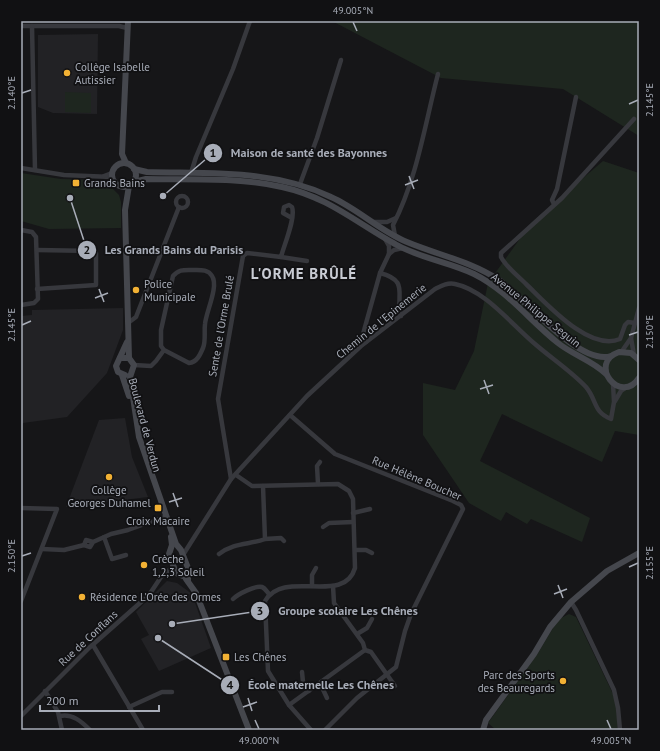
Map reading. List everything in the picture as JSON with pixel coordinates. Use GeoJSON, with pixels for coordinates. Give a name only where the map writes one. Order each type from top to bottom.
{"type":"FeatureCollection","features":[{"type":"Feature","properties":{"kind":"main road"},"geometry":{"type":"LineString","coordinates":[[128,24],[122,154],[112,175],[122,192],[125,210],[129,358],[134,365],[131,373],[122,375],[118,372],[116,366],[128,340]]}},
{"type":"Feature","properties":{"kind":"main road"},"geometry":{"type":"LineString","coordinates":[[122,154],[126,164],[134,169],[136,175],[125,210]]}},
{"type":"Feature","properties":{"kind":"main road"},"geometry":{"type":"LineString","coordinates":[[117,165],[126,164]]}},
{"type":"Feature","properties":{"kind":"main road","name":"Avenue Philippe Seguin"},"geometry":{"type":"LineString","coordinates":[[134,169],[147,172],[255,175],[300,184],[336,199],[395,236],[485,272],[511,289],[556,332],[572,344],[596,356],[604,358],[611,356]]}},
{"type":"Feature","properties":{"kind":"main road","name":"Avenue Philippe Seguin"},"geometry":{"type":"LineString","coordinates":[[132,184],[146,179],[237,181],[283,187],[313,197],[335,207],[403,248],[463,270],[492,284],[513,301],[558,343],[597,366],[606,374],[613,384]]}},
{"type":"Feature","properties":{"kind":"main road"},"geometry":{"type":"LineString","coordinates":[[118,186],[132,184]]}},
{"type":"Feature","properties":{"kind":"main road"},"geometry":{"type":"LineString","coordinates":[[606,374],[606,365],[611,356],[622,351],[634,355],[639,360]]}},
{"type":"Feature","properties":{"kind":"main road"},"geometry":{"type":"LineString","coordinates":[[120,358],[129,358]]}},
{"type":"Feature","properties":{"kind":"main road","name":"Boulevard de Verdun"},"geometry":{"type":"LineString","coordinates":[[131,373],[130,378],[139,437],[175,546]]}},
{"type":"Feature","properties":{"kind":"main road","name":"Boulevard de Verdun"},"geometry":{"type":"LineString","coordinates":[[122,375],[129,394],[139,447],[166,517]]}},
{"type":"Feature","properties":{"kind":"main road"},"geometry":{"type":"LineString","coordinates":[[613,384],[626,387],[637,384],[639,378]]}},
{"type":"Feature","properties":{"kind":"main road"},"geometry":{"type":"LineString","coordinates":[[182,574],[188,568],[183,555],[175,546],[169,554],[174,566],[196,593],[249,730]]}},
{"type":"Feature","properties":{"kind":"main road"},"geometry":{"type":"LineString","coordinates":[[483,729],[486,720],[534,654],[550,627],[571,602],[606,571],[639,553]]}},
{"type":"Feature","properties":{"kind":"street"},"geometry":{"type":"LineString","coordinates":[[192,173],[196,157],[234,69],[250,21]]}},
{"type":"Feature","properties":{"kind":"street"},"geometry":{"type":"LineString","coordinates":[[21,26],[119,26],[128,24]]}},
{"type":"Feature","properties":{"kind":"street"},"geometry":{"type":"LineString","coordinates":[[32,26],[35,170]]}},
{"type":"Feature","properties":{"kind":"street"},"geometry":{"type":"LineString","coordinates":[[300,184],[317,138],[341,60]]}},
{"type":"Feature","properties":{"kind":"street"},"geometry":{"type":"LineString","coordinates":[[395,236],[392,227],[409,188],[438,74]]}},
{"type":"Feature","properties":{"kind":"street"},"geometry":{"type":"LineString","coordinates":[[554,204],[552,200],[557,189],[576,97]]}},
{"type":"Feature","properties":{"kind":"street"},"geometry":{"type":"LineString","coordinates":[[634,118],[562,198],[501,253],[502,260],[573,327],[583,333],[604,341],[613,342],[620,339],[625,325],[628,322],[635,323]]}},
{"type":"Feature","properties":{"kind":"street"},"geometry":{"type":"LineString","coordinates":[[21,168],[64,175],[112,175]]}},
{"type":"Feature","properties":{"kind":"street"},"geometry":{"type":"LineString","coordinates":[[128,323],[136,317],[180,207]]}},
{"type":"Feature","properties":{"kind":"street"},"geometry":{"type":"LineString","coordinates":[[281,257],[292,218]]}},
{"type":"Feature","properties":{"kind":"street"},"geometry":{"type":"LineString","coordinates":[[374,222],[387,222],[396,218]]}},
{"type":"Feature","properties":{"kind":"street"},"geometry":{"type":"LineString","coordinates":[[21,230],[32,232],[36,237],[38,299],[34,303],[21,305]]}},
{"type":"Feature","properties":{"kind":"street"},"geometry":{"type":"LineString","coordinates":[[366,342],[363,340],[363,334],[380,273],[389,254],[389,246],[385,238]]}},
{"type":"Feature","properties":{"kind":"street"},"geometry":{"type":"LineString","coordinates":[[389,254],[394,250],[403,248]]}},
{"type":"Feature","properties":{"kind":"street"},"geometry":{"type":"LineString","coordinates":[[37,250],[94,251],[96,253],[96,285],[37,289]]}},
{"type":"Feature","properties":{"kind":"street","name":"Sente de l'Orme Brulé"},"geometry":{"type":"LineString","coordinates":[[231,479],[218,399],[243,256],[247,253],[307,261]]}},
{"type":"Feature","properties":{"kind":"street"},"geometry":{"type":"LineString","coordinates":[[183,270],[210,272],[214,278],[214,285],[205,323],[204,346],[200,355],[195,361],[189,363],[164,350],[161,346],[161,330],[173,276],[183,270]]}},
{"type":"Feature","properties":{"kind":"street"},"geometry":{"type":"LineString","coordinates":[[380,273],[393,277],[399,284],[401,316]]}},
{"type":"Feature","properties":{"kind":"street","name":"Chemin de l'Epinemerie"},"geometry":{"type":"LineString","coordinates":[[183,555],[189,543],[231,479],[307,396],[366,342],[435,289],[443,285],[455,284],[474,291],[500,311],[527,337],[586,387],[597,410],[602,416],[611,419],[614,402]]}},
{"type":"Feature","properties":{"kind":"street"},"geometry":{"type":"LineString","coordinates":[[622,351],[631,338],[639,308]]}},
{"type":"Feature","properties":{"kind":"street"},"geometry":{"type":"LineString","coordinates":[[631,338],[634,355]]}},
{"type":"Feature","properties":{"kind":"street"},"geometry":{"type":"LineString","coordinates":[[134,365],[151,366],[164,350]]}},
{"type":"Feature","properties":{"kind":"street"},"geometry":{"type":"LineString","coordinates":[[613,384],[614,402]]}},
{"type":"Feature","properties":{"kind":"street"},"geometry":{"type":"LineString","coordinates":[[614,402],[620,392],[626,387]]}},
{"type":"Feature","properties":{"kind":"street","name":"Rue Hélène Boucher"},"geometry":{"type":"LineString","coordinates":[[290,415],[334,454],[462,505],[463,509],[404,631],[396,667],[387,674]]}},
{"type":"Feature","properties":{"kind":"street"},"geometry":{"type":"LineString","coordinates":[[318,484],[317,466],[320,462]]}},
{"type":"Feature","properties":{"kind":"street"},"geometry":{"type":"LineString","coordinates":[[236,475],[249,485],[338,484],[346,488],[352,499],[355,568],[351,578],[346,583],[333,586],[283,587],[269,594],[266,601],[268,672],[289,705],[311,730]]}},
{"type":"Feature","properties":{"kind":"street"},"geometry":{"type":"LineString","coordinates":[[263,486],[265,539]]}},
{"type":"Feature","properties":{"kind":"street"},"geometry":{"type":"LineString","coordinates":[[21,508],[57,509],[21,601]]}},
{"type":"Feature","properties":{"kind":"street"},"geometry":{"type":"LineString","coordinates":[[352,513],[370,509]]}},
{"type":"Feature","properties":{"kind":"street"},"geometry":{"type":"LineString","coordinates":[[42,549],[64,550],[84,545],[86,540],[93,542],[166,517]]}},
{"type":"Feature","properties":{"kind":"street"},"geometry":{"type":"LineString","coordinates":[[323,527],[330,523],[353,522]]}},
{"type":"Feature","properties":{"kind":"street"},"geometry":{"type":"LineString","coordinates":[[104,537],[112,558],[126,555]]}},
{"type":"Feature","properties":{"kind":"street"},"geometry":{"type":"LineString","coordinates":[[219,554],[227,548],[242,543],[281,538],[284,541]]}},
{"type":"Feature","properties":{"kind":"street","name":"Chemin de l'Epinemerie"},"geometry":{"type":"LineString","coordinates":[[175,546],[184,548],[189,543]]}},
{"type":"Feature","properties":{"kind":"street"},"geometry":{"type":"LineString","coordinates":[[354,550],[366,550],[372,553]]}},
{"type":"Feature","properties":{"kind":"street","name":"Rue de Conflans"},"geometry":{"type":"LineString","coordinates":[[21,716],[93,645],[148,595],[174,566]]}},
{"type":"Feature","properties":{"kind":"street"},"geometry":{"type":"LineString","coordinates":[[312,586],[312,575],[316,568]]}},
{"type":"Feature","properties":{"kind":"street"},"geometry":{"type":"LineString","coordinates":[[166,574],[182,574]]}},
{"type":"Feature","properties":{"kind":"street"},"geometry":{"type":"LineString","coordinates":[[233,599],[243,592],[260,586],[269,594]]}},
{"type":"Feature","properties":{"kind":"street"},"geometry":{"type":"LineString","coordinates":[[333,586],[334,603],[363,643],[365,650]]}},
{"type":"Feature","properties":{"kind":"street"},"geometry":{"type":"LineString","coordinates":[[571,602],[614,690],[620,730]]}},
{"type":"Feature","properties":{"kind":"street"},"geometry":{"type":"LineString","coordinates":[[357,634],[367,628],[372,619]]}},
{"type":"Feature","properties":{"kind":"street"},"geometry":{"type":"LineString","coordinates":[[93,645],[143,730]]}},
{"type":"Feature","properties":{"kind":"street"},"geometry":{"type":"LineString","coordinates":[[365,650],[371,652],[395,686]]}},
{"type":"Feature","properties":{"kind":"street"},"geometry":{"type":"LineString","coordinates":[[289,705],[365,650]]}},
{"type":"Feature","properties":{"kind":"street"},"geometry":{"type":"LineString","coordinates":[[302,672],[304,682],[309,691]]}},
{"type":"Feature","properties":{"kind":"street"},"geometry":{"type":"LineString","coordinates":[[325,730],[357,698],[387,674]]}},
{"type":"Feature","properties":{"kind":"street"},"geometry":{"type":"LineString","coordinates":[[320,683],[327,698]]}},
{"type":"Feature","properties":{"kind":"street"},"geometry":{"type":"LineString","coordinates":[[45,691],[60,716],[62,730]]}},
{"type":"Feature","properties":{"kind":"street"},"geometry":{"type":"LineString","coordinates":[[129,707],[162,692],[172,692]]}},
{"type":"Feature","properties":{"kind":"street"},"geometry":{"type":"LineString","coordinates":[[60,716],[64,715],[81,721],[90,730]]}},
{"type":"Feature","properties":{"kind":"shaded area"},"geometry":{"type":"Polygon","coordinates":[[[332,21],[639,21],[639,136],[563,89],[441,78],[332,21]]]}},
{"type":"Feature","properties":{"kind":"shaded area","name":"Collège Isabelle Autissier"},"geometry":{"type":"Polygon","coordinates":[[[98,34],[97,114],[53,113],[38,107],[38,35],[98,34]]]}},
{"type":"Feature","properties":{"kind":"shaded area"},"geometry":{"type":"Polygon","coordinates":[[[65,92],[91,93],[91,113],[65,112],[65,92]]]}},
{"type":"Feature","properties":{"kind":"shaded area"},"geometry":{"type":"Polygon","coordinates":[[[603,161],[639,173],[639,435],[615,431],[602,462],[502,414],[480,461],[590,518],[582,542],[531,519],[527,524],[506,512],[501,521],[469,503],[423,435],[423,383],[455,390],[474,351],[488,283],[532,222],[603,161]]]}},
{"type":"Feature","properties":{"kind":"shaded area"},"geometry":{"type":"Polygon","coordinates":[[[21,173],[61,179],[99,180],[106,182],[119,195],[121,202],[121,228],[49,229],[21,221],[21,173]]]}},
{"type":"Feature","properties":{"kind":"shaded area"},"geometry":{"type":"Polygon","coordinates":[[[123,308],[123,330],[107,373],[67,417],[23,423],[21,426],[21,316],[32,315],[32,310],[123,308]]]}},
{"type":"Feature","properties":{"kind":"shaded area","name":"Collège Georges Duhamel"},"geometry":{"type":"Polygon","coordinates":[[[125,418],[132,457],[148,497],[66,507],[99,420],[125,418]]]}},
{"type":"Feature","properties":{"kind":"shaded area"},"geometry":{"type":"Polygon","coordinates":[[[167,581],[177,583],[192,594],[211,648],[159,671],[141,639],[149,635],[136,612],[167,581]]]}},
{"type":"Feature","properties":{"kind":"shaded area","name":"Parc des Sports des Beauregards"},"geometry":{"type":"Polygon","coordinates":[[[569,614],[576,617],[613,694],[616,703],[618,730],[496,730],[488,723],[538,653],[553,628],[561,618],[569,614]]]}},
{"type":"Feature","properties":{"kind":"place","name":"Collège Isabelle Autissier"},"geometry":{"type":"Point","coordinates":[67,73]}},
{"type":"Feature","properties":{"kind":"place","name":"Grands Bains"},"geometry":{"type":"Point","coordinates":[76,183]}},
{"type":"Feature","properties":{"kind":"place","name":"Maison de santé des Bayonnes"},"geometry":{"type":"Point","coordinates":[163,196]}},
{"type":"Feature","properties":{"kind":"place","name":"Les Grands Bains du Parisis"},"geometry":{"type":"Point","coordinates":[70,198]}},
{"type":"Feature","properties":{"kind":"place","name":"Police Municipale"},"geometry":{"type":"Point","coordinates":[136,290]}},
{"type":"Feature","properties":{"kind":"place","name":"Collège Georges Duhamel"},"geometry":{"type":"Point","coordinates":[109,477]}},
{"type":"Feature","properties":{"kind":"place","name":"Croix Macaire"},"geometry":{"type":"Point","coordinates":[158,508]}},
{"type":"Feature","properties":{"kind":"place","name":"Crèche 1,2,3 Soleil"},"geometry":{"type":"Point","coordinates":[144,565]}},
{"type":"Feature","properties":{"kind":"place","name":"Résidence L'Orée des Ormes"},"geometry":{"type":"Point","coordinates":[82,597]}},
{"type":"Feature","properties":{"kind":"place","name":"Groupe scolaire Les Chênes"},"geometry":{"type":"Point","coordinates":[172,624]}},
{"type":"Feature","properties":{"kind":"place","name":"École maternelle Les Chênes"},"geometry":{"type":"Point","coordinates":[158,638]}},
{"type":"Feature","properties":{"kind":"place","name":"Les Chênes"},"geometry":{"type":"Point","coordinates":[226,657]}},
{"type":"Feature","properties":{"kind":"place","name":"Parc des Sports des Beauregards"},"geometry":{"type":"Point","coordinates":[563,681]}},
{"type":"Feature","properties":{"kind":"district","name":"L'ORME BRÛLÉ"},"geometry":{"type":"Point","coordinates":[304,274]}}]}
